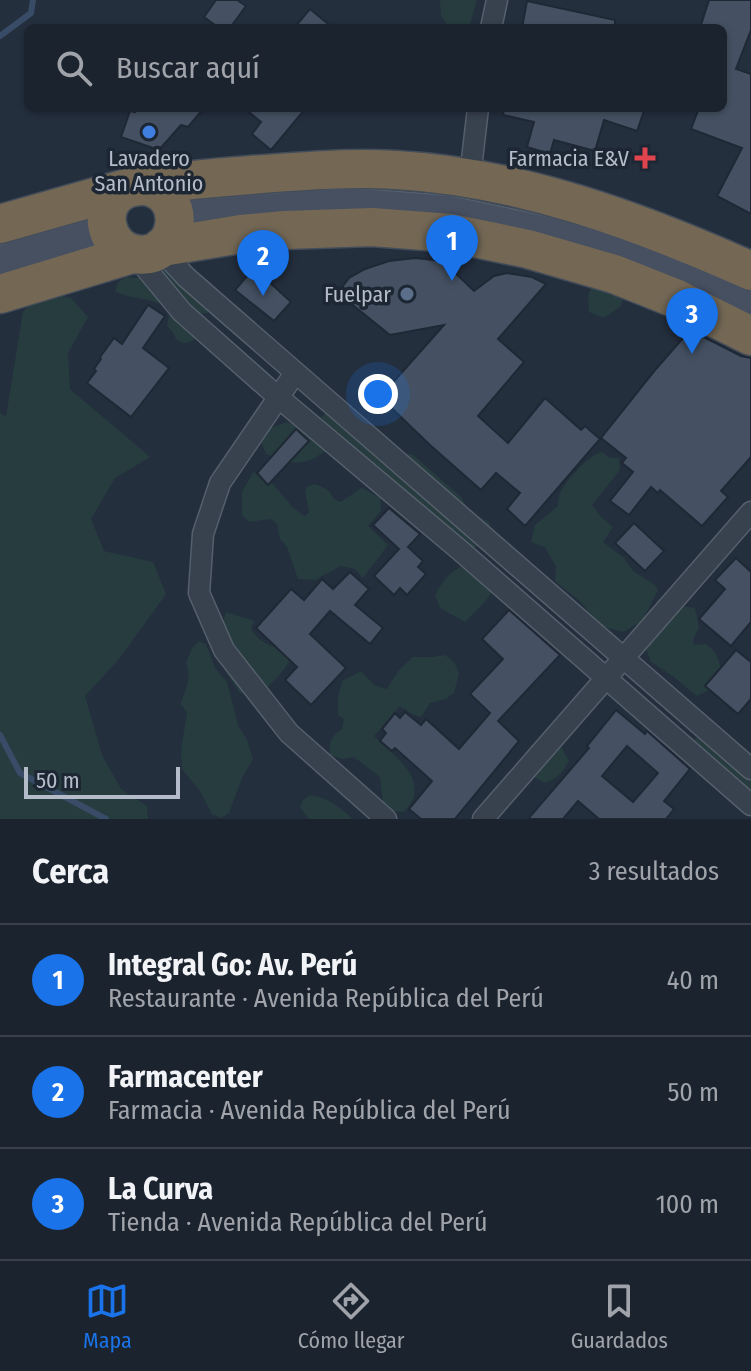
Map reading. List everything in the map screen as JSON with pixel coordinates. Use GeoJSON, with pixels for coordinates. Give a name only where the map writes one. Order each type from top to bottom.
{"type":"FeatureCollection","features":[{"type":"Feature","properties":{"kind":"highway"},"geometry":{"type":"LineString","coordinates":[[0,224],[136,187],[311,171],[395,170],[470,177],[537,193],[652,229],[751,271]]}},
{"type":"Feature","properties":{"kind":"highway"},"geometry":{"type":"LineString","coordinates":[[136,187],[156,189],[171,203],[145,241],[106,218],[119,193],[136,187]]}},
{"type":"Feature","properties":{"kind":"highway"},"geometry":{"type":"LineString","coordinates":[[0,294],[145,241],[372,227],[451,233],[528,249],[614,274],[677,299],[751,336]]}},
{"type":"Feature","properties":{"kind":"street"},"geometry":{"type":"LineString","coordinates":[[492,24],[497,0]]}},
{"type":"Feature","properties":{"kind":"street"},"geometry":{"type":"LineString","coordinates":[[470,177],[478,112]]}},
{"type":"Feature","properties":{"kind":"street"},"geometry":{"type":"LineString","coordinates":[[0,260],[145,241],[344,202],[447,210],[593,243],[677,273],[751,308]]}},
{"type":"Feature","properties":{"kind":"street"},"geometry":{"type":"LineString","coordinates":[[145,241],[751,769]]}},
{"type":"Feature","properties":{"kind":"street"},"geometry":{"type":"LineString","coordinates":[[145,241],[182,312],[751,805]]}},
{"type":"Feature","properties":{"kind":"street"},"geometry":{"type":"LineString","coordinates":[[295,373],[220,483],[203,534],[199,593],[224,650],[289,733],[386,819]]}},
{"type":"Feature","properties":{"kind":"street"},"geometry":{"type":"LineString","coordinates":[[483,819],[751,512]]}},
{"type":"Feature","properties":{"kind":"green space"},"geometry":{"type":"Polygon","coordinates":[[[440,0],[477,0],[470,24],[446,24],[441,16],[440,0]]]}},
{"type":"Feature","properties":{"kind":"green space"},"geometry":{"type":"Polygon","coordinates":[[[147,261],[209,284],[216,290],[207,313],[193,314],[196,338],[191,342],[176,339],[167,326],[170,310],[150,300],[115,291],[125,277],[138,278],[149,286],[147,261]]]}},
{"type":"Feature","properties":{"kind":"green space"},"geometry":{"type":"Polygon","coordinates":[[[593,283],[624,292],[621,306],[604,318],[589,312],[588,296],[593,283]]]}},
{"type":"Feature","properties":{"kind":"green space"},"geometry":{"type":"Polygon","coordinates":[[[41,291],[71,298],[88,317],[68,353],[70,389],[150,457],[115,478],[91,519],[104,551],[153,562],[166,594],[119,659],[85,696],[102,755],[121,789],[147,806],[148,819],[0,819],[0,413],[6,416],[23,312],[41,291]]]}},
{"type":"Feature","properties":{"kind":"green space"},"geometry":{"type":"Polygon","coordinates":[[[330,410],[388,449],[413,455],[462,498],[466,509],[490,523],[489,542],[462,552],[327,450],[304,462],[266,454],[261,442],[266,430],[287,422],[305,429],[330,410]]]}},
{"type":"Feature","properties":{"kind":"green space"},"geometry":{"type":"Polygon","coordinates":[[[602,452],[610,458],[619,458],[620,470],[592,505],[613,527],[603,542],[658,590],[642,621],[623,632],[600,626],[580,601],[555,581],[556,567],[545,547],[531,542],[535,525],[558,506],[560,493],[567,482],[585,463],[602,452]]]}},
{"type":"Feature","properties":{"kind":"green space"},"geometry":{"type":"Polygon","coordinates":[[[253,472],[275,486],[305,516],[309,512],[307,487],[315,484],[321,486],[339,502],[362,488],[380,498],[381,511],[368,526],[388,545],[363,578],[355,569],[341,566],[315,580],[298,579],[287,547],[280,539],[277,524],[271,519],[249,522],[242,515],[242,492],[253,472]]]}},
{"type":"Feature","properties":{"kind":"green space"},"geometry":{"type":"Polygon","coordinates":[[[466,565],[493,590],[465,622],[440,608],[435,595],[448,577],[466,565]]]}},
{"type":"Feature","properties":{"kind":"green space"},"geometry":{"type":"Polygon","coordinates":[[[675,605],[695,608],[699,627],[693,639],[694,645],[706,644],[715,652],[723,673],[719,685],[697,696],[651,662],[646,649],[669,621],[675,605]]]}},
{"type":"Feature","properties":{"kind":"green space"},"geometry":{"type":"Polygon","coordinates":[[[226,612],[255,621],[251,627],[255,635],[277,648],[296,626],[293,656],[277,677],[258,693],[240,693],[224,669],[222,625],[226,612]]]}},
{"type":"Feature","properties":{"kind":"green space"},"geometry":{"type":"Polygon","coordinates":[[[199,641],[206,644],[215,668],[227,682],[238,725],[253,759],[229,813],[221,818],[212,814],[200,791],[182,769],[181,750],[187,713],[180,705],[188,679],[186,663],[192,648],[199,641]]]}},
{"type":"Feature","properties":{"kind":"green space"},"geometry":{"type":"Polygon","coordinates":[[[445,655],[454,662],[459,673],[454,693],[430,703],[421,717],[400,706],[374,736],[404,765],[414,782],[412,801],[404,812],[392,811],[383,802],[380,777],[354,757],[342,759],[330,755],[332,740],[342,729],[344,719],[338,715],[342,681],[361,671],[374,685],[387,689],[399,670],[413,657],[445,655]]]}},
{"type":"Feature","properties":{"kind":"green space"},"geometry":{"type":"Polygon","coordinates":[[[702,732],[751,761],[751,792],[693,742],[702,732]]]}},
{"type":"Feature","properties":{"kind":"green space"},"geometry":{"type":"Polygon","coordinates":[[[543,739],[559,743],[569,761],[559,775],[545,783],[534,777],[527,764],[530,746],[543,739]]]}},
{"type":"Feature","properties":{"kind":"green space"},"geometry":{"type":"Polygon","coordinates":[[[310,795],[333,803],[352,819],[309,819],[300,807],[310,795]]]}},
{"type":"Feature","properties":{"kind":"building"},"geometry":{"type":"Polygon","coordinates":[[[216,0],[237,0],[246,6],[233,24],[214,24],[204,17],[216,0]]]}},
{"type":"Feature","properties":{"kind":"building"},"geometry":{"type":"Polygon","coordinates":[[[709,0],[751,0],[751,30],[736,69],[751,74],[751,214],[717,196],[742,148],[691,129],[697,112],[727,112],[727,24],[701,24],[709,0]]]}},
{"type":"Feature","properties":{"kind":"building"},"geometry":{"type":"Polygon","coordinates":[[[527,1],[615,20],[615,24],[523,24],[527,1]]]}},
{"type":"Feature","properties":{"kind":"building"},"geometry":{"type":"Polygon","coordinates":[[[310,9],[328,24],[297,24],[310,9]]]}},
{"type":"Feature","properties":{"kind":"building","name":"Lavadero San Antonio"},"geometry":{"type":"Polygon","coordinates":[[[130,112],[201,112],[188,127],[181,125],[159,150],[121,137],[130,112]]]}},
{"type":"Feature","properties":{"kind":"building"},"geometry":{"type":"Polygon","coordinates":[[[249,112],[303,112],[271,150],[252,134],[261,122],[249,112]]]}},
{"type":"Feature","properties":{"kind":"building"},"geometry":{"type":"Polygon","coordinates":[[[503,112],[644,112],[637,131],[604,120],[595,151],[554,140],[550,154],[527,147],[534,122],[503,115],[503,112]]]}},
{"type":"Feature","properties":{"kind":"building"},"geometry":{"type":"Polygon","coordinates":[[[415,258],[446,264],[474,291],[494,276],[507,273],[532,277],[546,284],[498,339],[524,362],[478,416],[508,443],[545,398],[581,430],[585,426],[600,439],[525,526],[507,509],[520,493],[496,473],[481,490],[380,397],[444,325],[390,335],[344,298],[343,286],[349,278],[365,269],[389,261],[415,258]]]}},
{"type":"Feature","properties":{"kind":"building"},"geometry":{"type":"Polygon","coordinates":[[[254,268],[291,302],[274,321],[235,290],[254,268]]]}},
{"type":"Feature","properties":{"kind":"building"},"geometry":{"type":"Polygon","coordinates":[[[148,305],[165,316],[143,348],[169,368],[131,417],[87,383],[114,338],[122,344],[148,305]]]}},
{"type":"Feature","properties":{"kind":"building"},"geometry":{"type":"Polygon","coordinates":[[[690,330],[751,358],[751,457],[721,491],[728,497],[702,526],[660,490],[658,493],[651,487],[629,515],[610,501],[633,472],[622,463],[626,458],[601,438],[690,330]]]}},
{"type":"Feature","properties":{"kind":"building"},"geometry":{"type":"Polygon","coordinates":[[[296,429],[309,441],[268,485],[257,473],[296,429]]]}},
{"type":"Feature","properties":{"kind":"building"},"geometry":{"type":"Polygon","coordinates":[[[389,508],[420,534],[408,547],[423,561],[418,567],[426,574],[407,595],[400,588],[394,595],[374,576],[399,549],[373,525],[389,508]]]}},
{"type":"Feature","properties":{"kind":"building"},"geometry":{"type":"Polygon","coordinates":[[[634,523],[664,551],[645,571],[615,543],[634,523]]]}},
{"type":"Feature","properties":{"kind":"building"},"geometry":{"type":"Polygon","coordinates":[[[736,558],[751,572],[751,622],[731,646],[699,619],[725,589],[715,580],[736,558]]]}},
{"type":"Feature","properties":{"kind":"building"},"geometry":{"type":"Polygon","coordinates":[[[350,572],[369,589],[355,605],[383,628],[370,644],[330,611],[310,634],[346,668],[311,705],[285,680],[297,667],[256,628],[291,589],[304,600],[322,579],[333,589],[350,572]]]}},
{"type":"Feature","properties":{"kind":"building"},"geometry":{"type":"Polygon","coordinates":[[[509,610],[560,655],[498,721],[519,741],[455,819],[421,819],[409,809],[432,781],[395,748],[392,751],[380,741],[386,733],[382,729],[395,713],[400,718],[405,712],[421,725],[426,719],[459,749],[490,713],[470,694],[503,659],[482,639],[509,610]]]}},
{"type":"Feature","properties":{"kind":"building"},"geometry":{"type":"Polygon","coordinates":[[[736,650],[751,662],[751,699],[738,714],[705,686],[736,650]]]}},
{"type":"Feature","properties":{"kind":"building"},"geometry":{"type":"Polygon","coordinates":[[[616,710],[645,734],[647,731],[690,769],[664,801],[674,809],[666,819],[599,819],[578,801],[563,819],[528,819],[589,748],[587,746],[616,710]],[[627,746],[602,776],[633,802],[658,773],[627,746]]]}},
{"type":"Feature","properties":{"kind":"waterway"},"geometry":{"type":"LineString","coordinates":[[0,36],[31,13],[33,0]]}},
{"type":"Feature","properties":{"kind":"waterway"},"geometry":{"type":"LineString","coordinates":[[0,735],[20,773],[106,819]]}},
{"type":"Feature","properties":{"kind":"place","name":"Lavadero San Antonio"},"geometry":{"type":"Point","coordinates":[149,132]}},
{"type":"Feature","properties":{"kind":"place","name":"Farmacia E&V"},"geometry":{"type":"Point","coordinates":[645,158]}},
{"type":"Feature","properties":{"kind":"place","name":"Integral Go: Av. Perú"},"geometry":{"type":"Point","coordinates":[452,281]}},
{"type":"Feature","properties":{"kind":"place","name":"Fuelpar"},"geometry":{"type":"Point","coordinates":[407,294]}},
{"type":"Feature","properties":{"kind":"place","name":"Farmacenter"},"geometry":{"type":"Point","coordinates":[263,296]}},
{"type":"Feature","properties":{"kind":"place","name":"La Curva"},"geometry":{"type":"Point","coordinates":[692,354]}}]}
